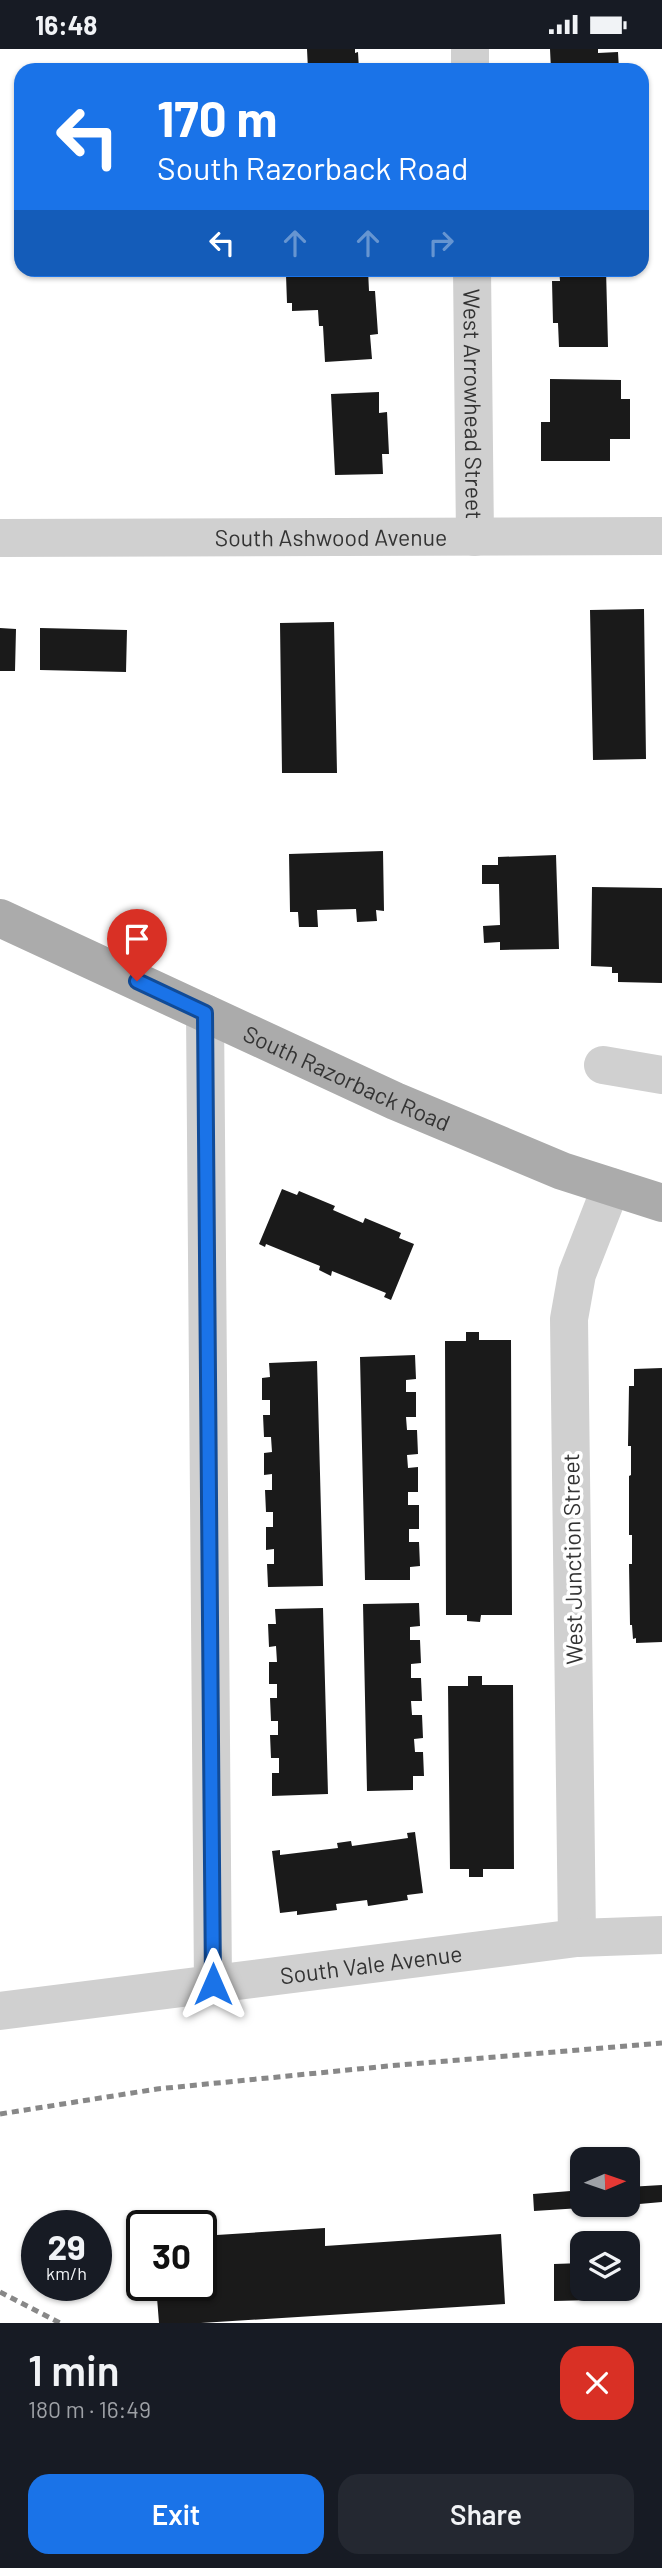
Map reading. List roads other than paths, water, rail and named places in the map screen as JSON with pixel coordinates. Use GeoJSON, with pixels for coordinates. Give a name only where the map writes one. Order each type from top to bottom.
{"type":"FeatureCollection","features":[{"type":"Feature","properties":{"kind":"main road","name":"South Razorback Road"},"geometry":{"type":"LineString","coordinates":[[0,918],[395,1101],[562,1171],[662,1203]]}},
{"type":"Feature","properties":{"kind":"street","name":"West Arrowhead Street"},"geometry":{"type":"LineString","coordinates":[[472,277],[475,537]]}},
{"type":"Feature","properties":{"kind":"street","name":"South Ashwood Avenue"},"geometry":{"type":"LineString","coordinates":[[0,538],[662,535]]}},
{"type":"Feature","properties":{"kind":"street"},"geometry":{"type":"LineString","coordinates":[[205,1013],[213,1984]]}},
{"type":"Feature","properties":{"kind":"street"},"geometry":{"type":"LineString","coordinates":[[603,1065],[662,1075]]}},
{"type":"Feature","properties":{"kind":"street","name":"West Junction Street"},"geometry":{"type":"LineString","coordinates":[[577,1938],[569,1318],[577,1273],[611,1187]]}},
{"type":"Feature","properties":{"kind":"street","name":"South Vale Avenue"},"geometry":{"type":"LineString","coordinates":[[0,2011],[577,1938],[662,1935]]}},
{"type":"Feature","properties":{"kind":"railway"},"geometry":{"type":"LineString","coordinates":[[0,2114],[157,2089],[662,2043]]}},
{"type":"Feature","properties":{"kind":"railway"},"geometry":{"type":"LineString","coordinates":[[0,2292],[60,2323]]}}]}
